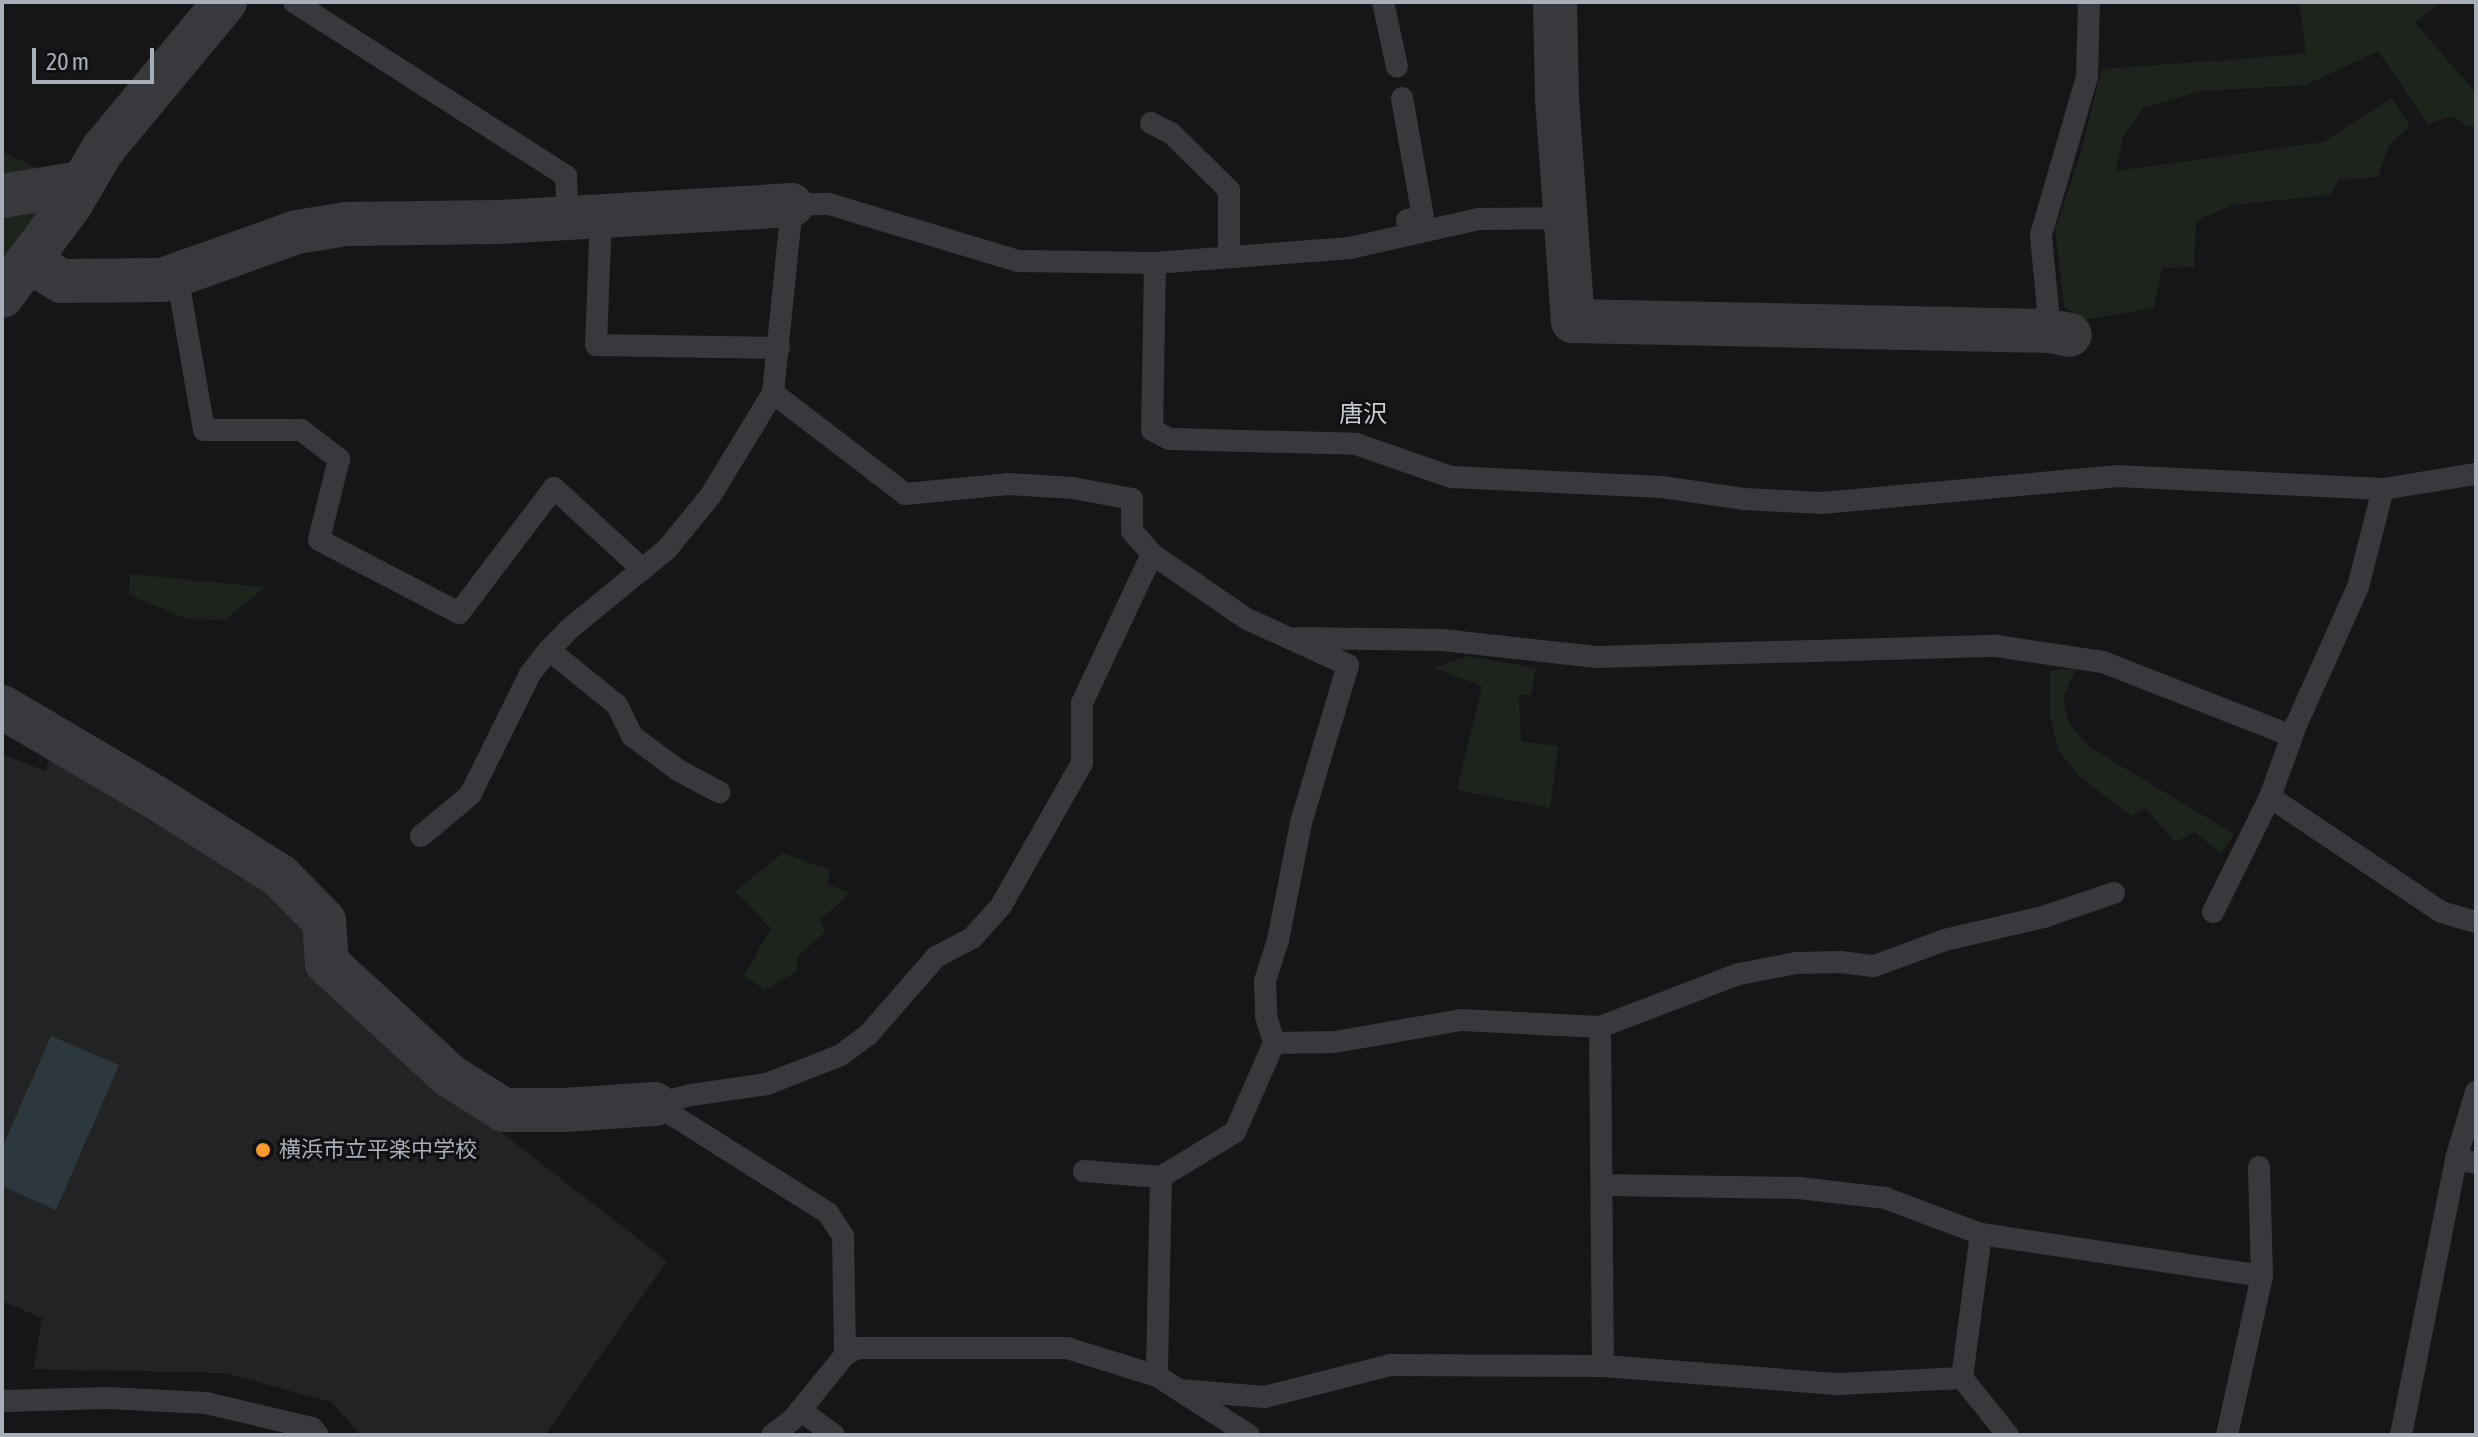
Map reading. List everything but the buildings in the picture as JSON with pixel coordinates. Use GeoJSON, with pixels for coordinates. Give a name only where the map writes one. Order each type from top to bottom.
{"type":"FeatureCollection","features":[{"type":"Feature","properties":{"kind":"street"},"geometry":{"type":"LineString","coordinates":[[2,296],[31,262],[103,149],[225,2]]}},
{"type":"Feature","properties":{"kind":"street"},"geometry":{"type":"LineString","coordinates":[[1555,2],[1557,99],[1573,321],[2060,333]]}},
{"type":"Feature","properties":{"kind":"street"},"geometry":{"type":"LineString","coordinates":[[2,196],[82,183]]}},
{"type":"Feature","properties":{"kind":"street"},"geometry":{"type":"LineString","coordinates":[[31,262],[62,281],[162,280],[297,232],[346,224],[792,205]]}},
{"type":"Feature","properties":{"kind":"street"},"geometry":{"type":"LineString","coordinates":[[2,707],[155,797],[280,876],[324,921],[327,963],[450,1076],[504,1110],[655,1104]]}},
{"type":"Feature","properties":{"kind":"lane"},"geometry":{"type":"LineString","coordinates":[[294,2],[566,176],[584,216],[596,345],[779,348]]}},
{"type":"Feature","properties":{"kind":"lane"},"geometry":{"type":"LineString","coordinates":[[1383,2],[1397,67]]}},
{"type":"Feature","properties":{"kind":"lane"},"geometry":{"type":"LineString","coordinates":[[2060,333],[2041,235],[2087,77],[2089,2]]}},
{"type":"Feature","properties":{"kind":"lane"},"geometry":{"type":"LineString","coordinates":[[1402,98],[1423,217],[1407,220],[1410,234]]}},
{"type":"Feature","properties":{"kind":"lane"},"geometry":{"type":"LineString","coordinates":[[1151,123],[1171,133],[1229,190],[1229,257]]}},
{"type":"Feature","properties":{"kind":"lane"},"geometry":{"type":"LineString","coordinates":[[421,836],[470,795],[530,674],[549,650],[641,568],[667,549],[711,495],[773,393],[792,205],[829,204],[1018,261],[1155,263],[1350,248],[1479,219],[1565,218]]}},
{"type":"Feature","properties":{"kind":"lane"},"geometry":{"type":"LineString","coordinates":[[1155,263],[1152,430],[1170,439],[1356,444],[1451,477],[1662,487],[1743,499],[1822,503],[2117,476],[2383,489],[2476,474]]}},
{"type":"Feature","properties":{"kind":"lane"},"geometry":{"type":"LineString","coordinates":[[177,275],[204,430],[301,430],[339,459],[319,540],[459,613],[554,488],[641,568]]}},
{"type":"Feature","properties":{"kind":"lane"},"geometry":{"type":"LineString","coordinates":[[773,393],[905,494],[1008,484],[1073,488],[1132,499],[1132,531],[1152,554],[1247,619],[1348,665],[1301,823],[1278,940],[1265,981],[1266,1016],[1274,1043],[1235,1132],[1161,1177],[1084,1171]]}},
{"type":"Feature","properties":{"kind":"lane"},"geometry":{"type":"LineString","coordinates":[[2213,912],[2270,797],[2292,736],[2358,587],[2383,489]]}},
{"type":"Feature","properties":{"kind":"lane"},"geometry":{"type":"LineString","coordinates":[[655,1104],[691,1095],[767,1084],[841,1055],[868,1035],[936,957],[972,938],[1001,906],[1082,763],[1082,703],[1152,554]]}},
{"type":"Feature","properties":{"kind":"lane"},"geometry":{"type":"LineString","coordinates":[[1288,638],[1442,640],[1596,657],[1997,646],[2103,662],[2292,736]]}},
{"type":"Feature","properties":{"kind":"lane"},"geometry":{"type":"LineString","coordinates":[[549,650],[617,705],[632,736],[678,770],[719,792]]}},
{"type":"Feature","properties":{"kind":"lane"},"geometry":{"type":"LineString","coordinates":[[2270,797],[2441,912],[2476,922]]}},
{"type":"Feature","properties":{"kind":"lane"},"geometry":{"type":"LineString","coordinates":[[1274,1043],[1335,1042],[1461,1020],[1600,1027],[1739,974],[1796,963],[1840,962],[1874,966],[1945,940],[2043,917],[2114,893]]}},
{"type":"Feature","properties":{"kind":"lane"},"geometry":{"type":"LineString","coordinates":[[1600,1027],[1603,1366]]}},
{"type":"Feature","properties":{"kind":"lane"},"geometry":{"type":"LineString","coordinates":[[2401,1435],[2466,1161],[2476,1092]]}},
{"type":"Feature","properties":{"kind":"lane"},"geometry":{"type":"LineString","coordinates":[[655,1104],[828,1213],[843,1236],[845,1355]]}},
{"type":"Feature","properties":{"kind":"lane"},"geometry":{"type":"LineString","coordinates":[[2227,1435],[2262,1276],[2259,1167]]}},
{"type":"Feature","properties":{"kind":"lane"},"geometry":{"type":"LineString","coordinates":[[1157,1376],[1161,1177]]}},
{"type":"Feature","properties":{"kind":"lane"},"geometry":{"type":"LineString","coordinates":[[1602,1185],[1799,1188],[1885,1198],[1981,1234],[2262,1276]]}},
{"type":"Feature","properties":{"kind":"lane"},"geometry":{"type":"LineString","coordinates":[[1981,1234],[1962,1378],[2008,1435]]}},
{"type":"Feature","properties":{"kind":"lane"},"geometry":{"type":"LineString","coordinates":[[772,1435],[800,1410],[845,1355],[857,1348],[1067,1348],[1157,1376],[1249,1435]]}},
{"type":"Feature","properties":{"kind":"lane"},"geometry":{"type":"LineString","coordinates":[[1179,1390],[1265,1397],[1391,1365],[1603,1366],[1839,1384],[1962,1378]]}},
{"type":"Feature","properties":{"kind":"lane"},"geometry":{"type":"LineString","coordinates":[[2,1401],[108,1398],[206,1403],[312,1428],[318,1435]]}},
{"type":"Feature","properties":{"kind":"lane"},"geometry":{"type":"LineString","coordinates":[[800,1410],[834,1435]]}},
{"type":"Feature","properties":{"kind":"shaded area"},"geometry":{"type":"Polygon","coordinates":[[[2299,2],[2441,2],[2415,23],[2476,93],[2476,124],[2469,127],[2452,116],[2428,124],[2378,51],[2306,85],[2202,91],[2143,108],[2123,137],[2116,171],[2323,142],[2392,98],[2410,126],[2389,145],[2378,177],[2339,180],[2329,195],[2232,205],[2196,221],[2194,267],[2162,268],[2154,308],[2084,320],[2064,307],[2055,230],[2079,158],[2102,69],[2306,54],[2299,2]]]}},
{"type":"Feature","properties":{"kind":"shaded area"},"geometry":{"type":"Polygon","coordinates":[[[2,152],[43,170],[46,211],[2,263],[2,152]]]}},
{"type":"Feature","properties":{"kind":"shaded area"},"geometry":{"type":"Polygon","coordinates":[[[130,574],[265,587],[225,620],[187,619],[129,595],[130,574]]]}},
{"type":"Feature","properties":{"kind":"shaded area"},"geometry":{"type":"Polygon","coordinates":[[[1468,656],[1536,668],[1531,695],[1519,695],[1521,741],[1558,746],[1550,808],[1457,790],[1482,686],[1434,668],[1468,656]]]}},
{"type":"Feature","properties":{"kind":"shaded area"},"geometry":{"type":"Polygon","coordinates":[[[2076,668],[2063,698],[2069,724],[2091,748],[2234,834],[2221,854],[2195,832],[2175,842],[2145,808],[2131,816],[2078,775],[2059,751],[2050,716],[2050,671],[2076,668]]]}},
{"type":"Feature","properties":{"kind":"shaded area","name":"横浜市立平楽中学校"},"geometry":{"type":"Polygon","coordinates":[[[56,744],[308,915],[382,1040],[667,1261],[545,1435],[360,1435],[332,1402],[224,1373],[34,1369],[42,1318],[2,1301],[2,754],[45,771],[56,744]]]}},
{"type":"Feature","properties":{"kind":"shaded area"},"geometry":{"type":"Polygon","coordinates":[[[783,853],[830,870],[827,884],[850,893],[820,920],[825,932],[798,956],[797,971],[765,990],[744,976],[771,928],[735,891],[783,853]]]}},
{"type":"Feature","properties":{"kind":"shaded area"},"geometry":{"type":"Polygon","coordinates":[[[51,1036],[119,1065],[56,1210],[2,1186],[2,1148],[51,1036]]]}},
{"type":"Feature","properties":{"kind":"place","name":"横浜市立平楽中学校"},"geometry":{"type":"Point","coordinates":[263,1150]}},
{"type":"Feature","properties":{"kind":"district","name":"唐沢"},"geometry":{"type":"Point","coordinates":[1363,414]}}]}
